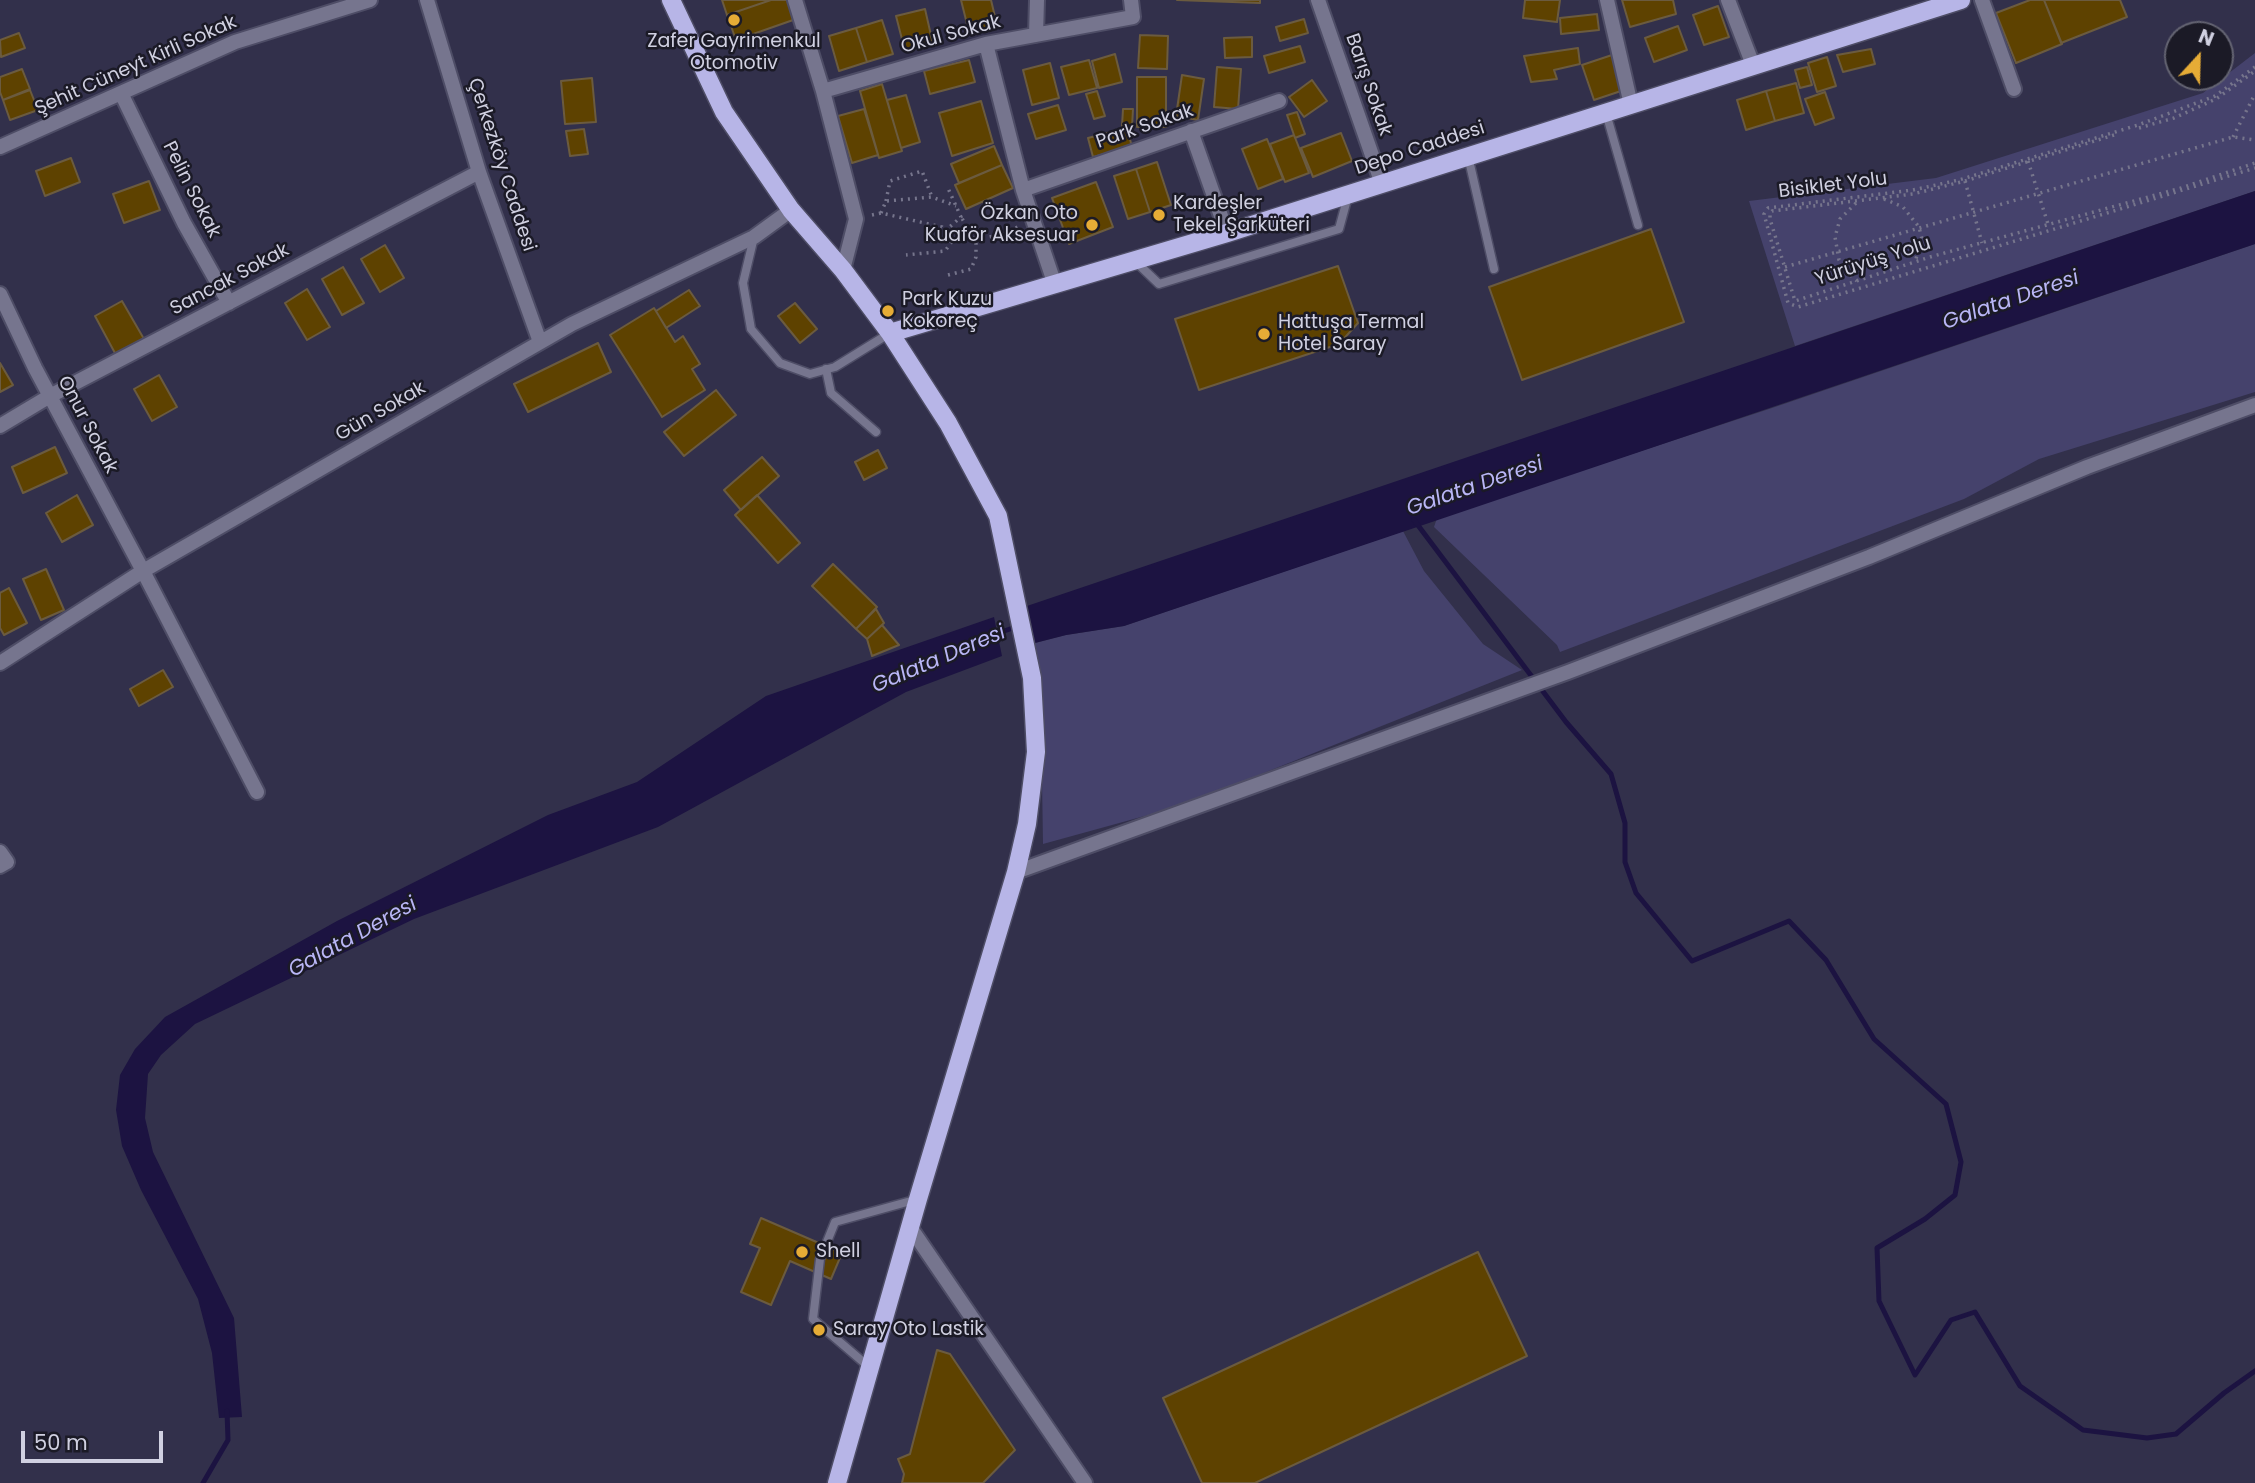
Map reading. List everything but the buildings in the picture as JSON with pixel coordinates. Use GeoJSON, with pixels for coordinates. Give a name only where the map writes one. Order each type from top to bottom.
{"type":"FeatureCollection","features":[{"type":"Feature","properties":{"kind":"main road"},"geometry":{"type":"LineString","coordinates":[[671,0],[724,111],[790,210],[843,270],[890,333],[948,423],[999,516],[1032,678],[1036,752],[1027,824],[1016,872],[918,1199],[837,1483]]}},
{"type":"Feature","properties":{"kind":"main road","name":"Depo Caddesi"},"geometry":{"type":"LineString","coordinates":[[890,333],[1227,233],[1961,0]]}},
{"type":"Feature","properties":{"kind":"street","name":"Şehit Cüneyt Kirli Sokak"},"geometry":{"type":"LineString","coordinates":[[0,147],[235,42],[370,0]]}},
{"type":"Feature","properties":{"kind":"street","name":"Çerkezköy Caddesi"},"geometry":{"type":"LineString","coordinates":[[427,0],[479,172],[540,342]]}},
{"type":"Feature","properties":{"kind":"street"},"geometry":{"type":"LineString","coordinates":[[795,0],[823,91],[856,219],[843,270]]}},
{"type":"Feature","properties":{"kind":"street"},"geometry":{"type":"LineString","coordinates":[[1037,0],[1037,35]]}},
{"type":"Feature","properties":{"kind":"street","name":"Okul Sokak"},"geometry":{"type":"LineString","coordinates":[[823,91],[986,44],[1133,17],[1131,0]]}},
{"type":"Feature","properties":{"kind":"street","name":"Barış Sokak"},"geometry":{"type":"LineString","coordinates":[[1318,0],[1382,184]]}},
{"type":"Feature","properties":{"kind":"street"},"geometry":{"type":"LineString","coordinates":[[1607,0],[1630,105]]}},
{"type":"Feature","properties":{"kind":"street"},"geometry":{"type":"LineString","coordinates":[[1728,0],[1753,65]]}},
{"type":"Feature","properties":{"kind":"street"},"geometry":{"type":"LineString","coordinates":[[1982,0],[2014,89]]}},
{"type":"Feature","properties":{"kind":"street"},"geometry":{"type":"LineString","coordinates":[[986,44],[1023,190],[1055,285]]}},
{"type":"Feature","properties":{"kind":"street","name":"Pelin Sokak"},"geometry":{"type":"LineString","coordinates":[[121,93],[184,223],[229,303]]}},
{"type":"Feature","properties":{"kind":"street","name":"Park Sokak"},"geometry":{"type":"LineString","coordinates":[[1023,190],[1279,101]]}},
{"type":"Feature","properties":{"kind":"street"},"geometry":{"type":"LineString","coordinates":[[1191,131],[1227,233]]}},
{"type":"Feature","properties":{"kind":"street","name":"Sancak Sokak"},"geometry":{"type":"LineString","coordinates":[[0,426],[50,396],[479,172]]}},
{"type":"Feature","properties":{"kind":"street","name":"Gün Sokak"},"geometry":{"type":"LineString","coordinates":[[0,663],[143,571],[540,342],[754,237],[790,210]]}},
{"type":"Feature","properties":{"kind":"street","name":"Onur Sokak"},"geometry":{"type":"LineString","coordinates":[[0,295],[257,792]]}},
{"type":"Feature","properties":{"kind":"street"},"geometry":{"type":"LineString","coordinates":[[1016,872],[1568,672],[1869,557],[2087,467],[2255,405]]}},
{"type":"Feature","properties":{"kind":"street"},"geometry":{"type":"LineString","coordinates":[[0,852],[6,863],[0,866]]}},
{"type":"Feature","properties":{"kind":"street"},"geometry":{"type":"LineString","coordinates":[[910,1227],[1085,1483]]}},
{"type":"Feature","properties":{"kind":"lane"},"geometry":{"type":"LineString","coordinates":[[1606,113],[1638,225]]}},
{"type":"Feature","properties":{"kind":"lane"},"geometry":{"type":"LineString","coordinates":[[1468,156],[1494,269]]}},
{"type":"Feature","properties":{"kind":"lane"},"geometry":{"type":"LineString","coordinates":[[1135,261],[1159,284],[1339,229],[1348,194]]}},
{"type":"Feature","properties":{"kind":"lane"},"geometry":{"type":"LineString","coordinates":[[754,237],[743,283],[751,329],[779,363],[810,374],[835,367],[890,333]]}},
{"type":"Feature","properties":{"kind":"lane"},"geometry":{"type":"LineString","coordinates":[[826,369],[831,393],[876,432]]}},
{"type":"Feature","properties":{"kind":"lane"},"geometry":{"type":"LineString","coordinates":[[870,1367],[813,1319],[820,1259],[835,1222],[918,1199]]}},
{"type":"Feature","properties":{"kind":"path","name":"Yürüyüş Yolu"},"geometry":{"type":"LineString","coordinates":[[2255,69],[2216,99],[2174,118],[1965,181],[1857,202],[1772,211],[1770,219],[1795,301],[1798,301],[1982,243],[2181,188],[2255,163]]}},
{"type":"Feature","properties":{"kind":"path","name":"Bisiklet Yolu"},"geometry":{"type":"LineString","coordinates":[[2255,69],[2215,96],[2138,125],[1959,180],[1913,190],[1768,208],[1764,214],[1788,303],[1798,307],[2255,168]]}},
{"type":"Feature","properties":{"kind":"path"},"geometry":{"type":"LineString","coordinates":[[2233,137],[2255,94]]}},
{"type":"Feature","properties":{"kind":"path"},"geometry":{"type":"LineString","coordinates":[[1785,267],[2233,137],[2255,140]]}},
{"type":"Feature","properties":{"kind":"path"},"geometry":{"type":"LineString","coordinates":[[2028,161],[2048,224]]}},
{"type":"Feature","properties":{"kind":"path"},"geometry":{"type":"LineString","coordinates":[[881,213],[890,181],[922,171],[932,197]]}},
{"type":"Feature","properties":{"kind":"path"},"geometry":{"type":"LineString","coordinates":[[1965,181],[1982,243]]}},
{"type":"Feature","properties":{"kind":"path"},"geometry":{"type":"LineString","coordinates":[[947,186],[961,218],[976,240],[976,257],[971,269],[948,275]]}},
{"type":"Feature","properties":{"kind":"path"},"geometry":{"type":"LineString","coordinates":[[886,201],[932,197],[956,206]]}},
{"type":"Feature","properties":{"kind":"path"},"geometry":{"type":"LineString","coordinates":[[1882,198],[1903,207],[1919,228],[1922,239],[1914,264]]}},
{"type":"Feature","properties":{"kind":"path"},"geometry":{"type":"LineString","coordinates":[[1857,202],[1840,219],[1835,230],[1836,252],[1844,269],[1858,282]]}},
{"type":"Feature","properties":{"kind":"path"},"geometry":{"type":"LineString","coordinates":[[856,219],[881,213],[942,227],[953,240],[945,251],[906,255]]}},
{"type":"Feature","properties":{"kind":"path"},"geometry":{"type":"LineString","coordinates":[[976,240],[1008,233],[1033,217]]}},
{"type":"Feature","properties":{"kind":"path"},"geometry":{"type":"LineString","coordinates":[[945,231],[961,218]]}},
{"type":"Feature","properties":{"kind":"shaded area"},"geometry":{"type":"Polygon","coordinates":[[[2255,53],[2255,191],[1795,346],[1749,201],[1936,178],[2206,91],[2234,91],[2234,69],[2255,53]]]}},
{"type":"Feature","properties":{"kind":"shaded area"},"geometry":{"type":"Polygon","coordinates":[[[2255,244],[2255,392],[2039,459],[1964,499],[1560,652],[1557,645],[1434,527],[1437,518],[2255,244]]]}},
{"type":"Feature","properties":{"kind":"shaded area"},"geometry":{"type":"Polygon","coordinates":[[[1403,531],[1424,571],[1483,644],[1522,670],[1181,806],[1043,844],[1041,716],[1031,644],[1066,635],[1124,626],[1403,531]]]}},
{"type":"Feature","properties":{"kind":"water"},"geometry":{"type":"Polygon","coordinates":[[[2255,191],[2255,244],[1124,626],[1066,635],[1031,644],[1024,607],[2255,191]]]}},
{"type":"Feature","properties":{"kind":"water"},"geometry":{"type":"Polygon","coordinates":[[[994,617],[1002,656],[906,692],[658,827],[414,919],[195,1024],[161,1055],[148,1074],[145,1118],[153,1152],[234,1318],[242,1417],[219,1418],[212,1353],[198,1299],[141,1190],[122,1146],[116,1110],[120,1075],[135,1049],[165,1017],[337,921],[548,815],[637,782],[766,696],[994,617]]]}},
{"type":"Feature","properties":{"kind":"waterway"},"geometry":{"type":"LineString","coordinates":[[1414,520],[1566,722],[1611,774],[1625,823],[1625,862],[1636,893],[1692,961],[1789,921],[1826,960],[1874,1039],[1946,1104],[1961,1162],[1955,1195],[1925,1219],[1877,1248],[1879,1301],[1915,1375],[1951,1320],[1975,1312],[2020,1386],[2083,1430],[2147,1438],[2176,1434],[2224,1393],[2255,1371]]}},
{"type":"Feature","properties":{"kind":"waterway","name":"Galata Deresi"},"geometry":{"type":"LineString","coordinates":[[992,635],[1019,626]]}},
{"type":"Feature","properties":{"kind":"waterway","name":"Galata Deresi"},"geometry":{"type":"LineString","coordinates":[[203,1483],[228,1440],[227,1411]]}},
{"type":"Feature","properties":{"kind":"place","name":"Zafer Gayrimenkul Otomotiv"},"geometry":{"type":"Point","coordinates":[734,20]}},
{"type":"Feature","properties":{"kind":"place","name":"Kardeşler Tekel Şarküteri"},"geometry":{"type":"Point","coordinates":[1159,215]}},
{"type":"Feature","properties":{"kind":"place","name":"Özkan Oto Kuaför Aksesuar"},"geometry":{"type":"Point","coordinates":[1092,225]}},
{"type":"Feature","properties":{"kind":"place","name":"Park Kuzu Kokoreç"},"geometry":{"type":"Point","coordinates":[888,311]}},
{"type":"Feature","properties":{"kind":"place","name":"Hattuşa Termal Hotel Saray"},"geometry":{"type":"Point","coordinates":[1264,334]}},
{"type":"Feature","properties":{"kind":"place","name":"Shell"},"geometry":{"type":"Point","coordinates":[802,1252]}},
{"type":"Feature","properties":{"kind":"place","name":"Saray Oto Lastik"},"geometry":{"type":"Point","coordinates":[819,1330]}}]}
